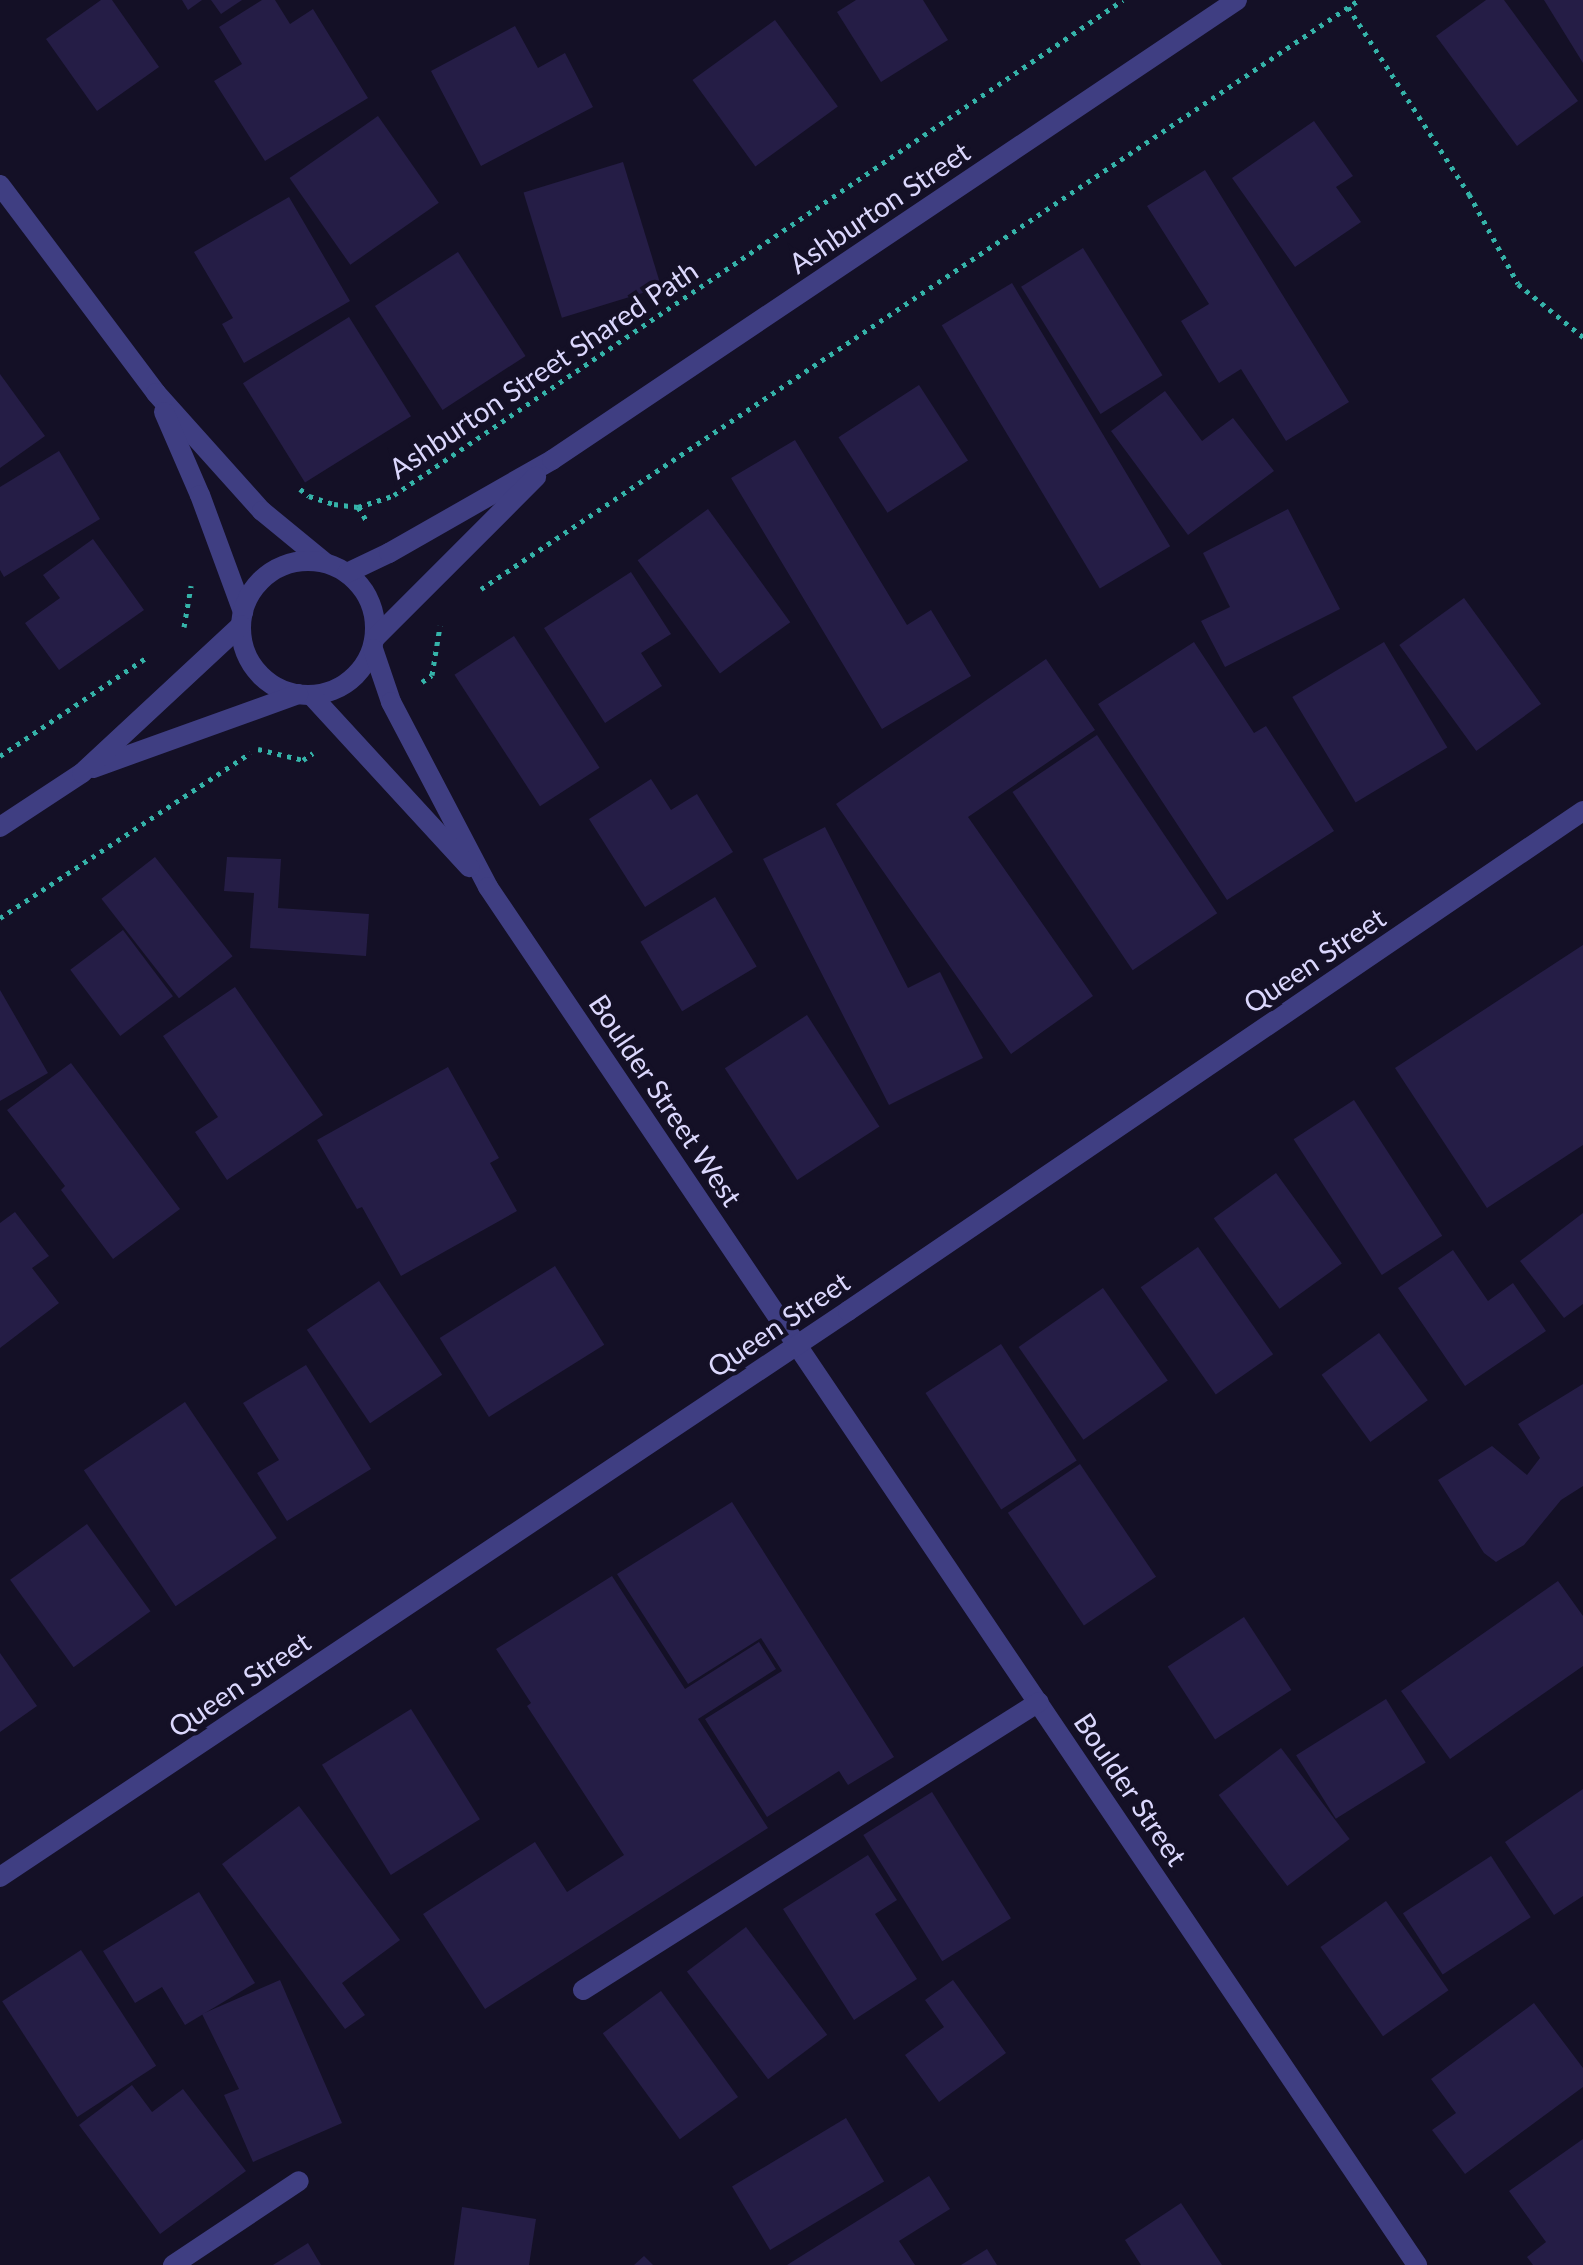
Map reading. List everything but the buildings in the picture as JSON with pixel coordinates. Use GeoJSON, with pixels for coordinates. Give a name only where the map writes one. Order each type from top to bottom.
{"type":"FeatureCollection","features":[{"type":"Feature","properties":{"kind":"street","name":"Ashburton Street"},"geometry":{"type":"LineString","coordinates":[[347,573],[389,553],[552,460],[1237,0]]}},
{"type":"Feature","properties":{"kind":"street"},"geometry":{"type":"LineString","coordinates":[[0,185],[156,393],[255,503],[324,562],[347,573],[361,585],[371,602],[374,644],[365,664],[348,681],[327,692],[304,694],[82,773]]}},
{"type":"Feature","properties":{"kind":"street"},"geometry":{"type":"LineString","coordinates":[[156,393],[214,532],[242,619],[243,645],[251,662],[279,688],[304,694]]}},
{"type":"Feature","properties":{"kind":"street","name":"Ashburton Street"},"geometry":{"type":"LineString","coordinates":[[374,644],[552,460]]}},
{"type":"Feature","properties":{"kind":"street"},"geometry":{"type":"LineString","coordinates":[[0,827],[82,773],[242,619],[259,581],[273,571],[298,562],[324,562]]}},
{"type":"Feature","properties":{"kind":"street","name":"Boulder Street West"},"geometry":{"type":"LineString","coordinates":[[374,644],[391,702],[488,887],[798,1344]]}},
{"type":"Feature","properties":{"kind":"street","name":"Boulder Street West"},"geometry":{"type":"LineString","coordinates":[[304,694],[488,887]]}},
{"type":"Feature","properties":{"kind":"street","name":"Queen Street"},"geometry":{"type":"LineString","coordinates":[[0,1877],[798,1344],[1583,811]]}},
{"type":"Feature","properties":{"kind":"street","name":"Boulder Street"},"geometry":{"type":"LineString","coordinates":[[798,1344],[1417,2265]]}},
{"type":"Feature","properties":{"kind":"street"},"geometry":{"type":"LineString","coordinates":[[583,1990],[1039,1702]]}},
{"type":"Feature","properties":{"kind":"street"},"geometry":{"type":"LineString","coordinates":[[173,2265],[299,2181]]}},
{"type":"Feature","properties":{"kind":"path","name":"Ashburton Street Shared Path"},"geometry":{"type":"LineString","coordinates":[[255,503],[287,480],[309,496],[334,504],[358,507],[394,495],[1123,0]]}},
{"type":"Feature","properties":{"kind":"path"},"geometry":{"type":"LineString","coordinates":[[468,597],[1359,0]]}},
{"type":"Feature","properties":{"kind":"path"},"geometry":{"type":"LineString","coordinates":[[1348,7],[1469,194],[1518,284],[1583,337]]}},
{"type":"Feature","properties":{"kind":"path"},"geometry":{"type":"LineString","coordinates":[[173,636],[184,626],[191,599],[186,552],[214,532]]}},
{"type":"Feature","properties":{"kind":"path"},"geometry":{"type":"LineString","coordinates":[[391,702],[432,675],[442,615]]}},
{"type":"Feature","properties":{"kind":"path"},"geometry":{"type":"LineString","coordinates":[[0,756],[161,646]]}},
{"type":"Feature","properties":{"kind":"path"},"geometry":{"type":"LineString","coordinates":[[0,918],[257,749],[303,760],[344,733]]}}]}
